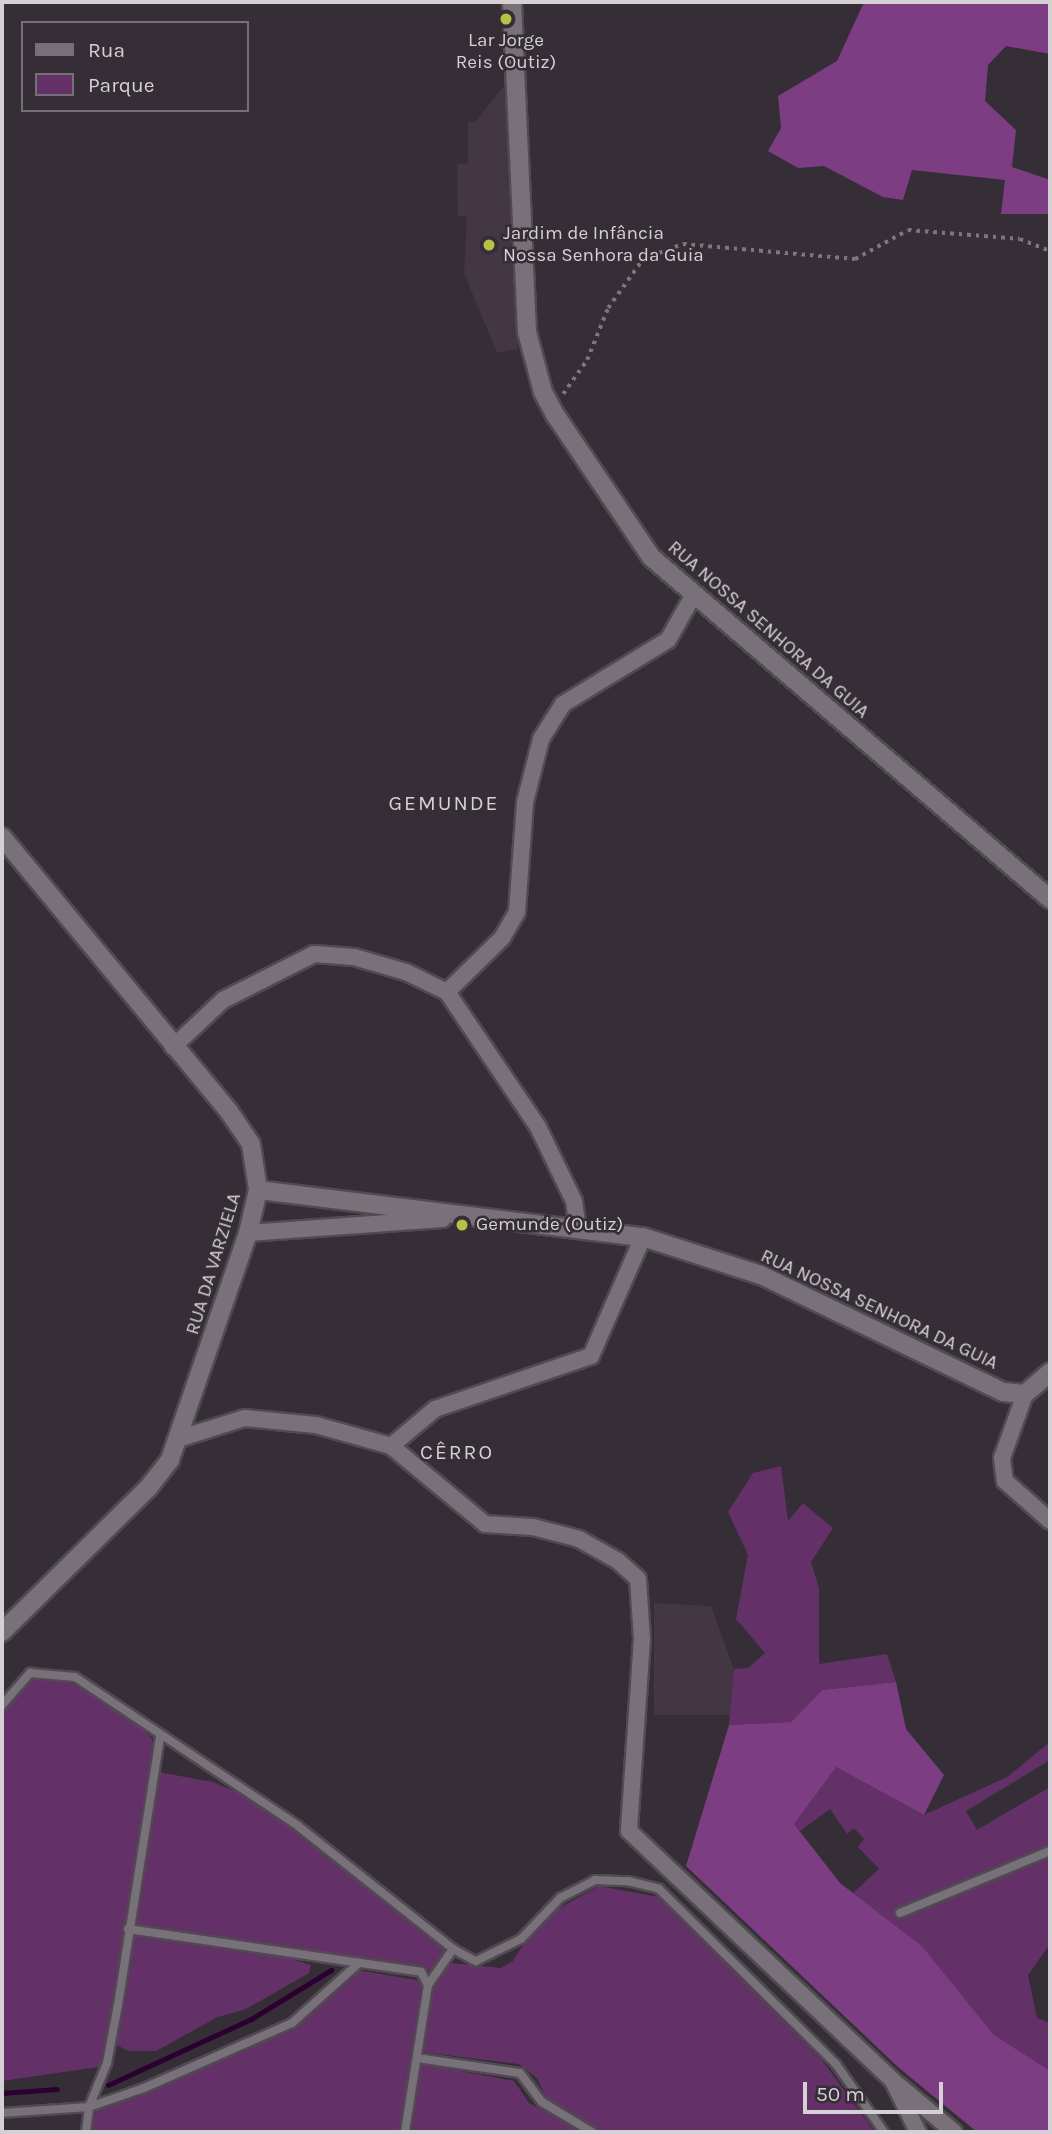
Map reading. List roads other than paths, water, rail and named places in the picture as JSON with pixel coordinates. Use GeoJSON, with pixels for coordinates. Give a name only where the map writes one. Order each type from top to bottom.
{"type":"FeatureCollection","features":[{"type":"Feature","properties":{"kind":"street","name":"RUA NOSSA SENHORA DA GUIA"},"geometry":{"type":"LineString","coordinates":[[512,2],[527,332],[548,400],[651,556],[693,596],[1050,898]]}},
{"type":"Feature","properties":{"kind":"street"},"geometry":{"type":"LineString","coordinates":[[447,992],[502,938],[517,912],[525,802],[541,739],[563,704],[668,640],[693,596]]}},
{"type":"Feature","properties":{"kind":"street","name":"RUA DA VARZIELA"},"geometry":{"type":"LineString","coordinates":[[2,837],[251,1144],[258,1190],[248,1233],[181,1438],[148,1488],[2,1632]]}},
{"type":"Feature","properties":{"kind":"street"},"geometry":{"type":"LineString","coordinates":[[173,1047],[223,1000],[314,954],[354,957],[406,972],[447,992],[538,1127],[574,1201],[578,1228]]}},
{"type":"Feature","properties":{"kind":"street","name":"RUA NOSSA SENHORA DA GUIA"},"geometry":{"type":"LineString","coordinates":[[258,1190],[448,1210],[643,1237],[761,1275],[982,1383],[1003,1392],[1025,1394]]}},
{"type":"Feature","properties":{"kind":"street"},"geometry":{"type":"LineString","coordinates":[[248,1233],[442,1219],[448,1210]]}},
{"type":"Feature","properties":{"kind":"street"},"geometry":{"type":"LineString","coordinates":[[391,1446],[435,1409],[591,1356],[643,1237]]}},
{"type":"Feature","properties":{"kind":"street"},"geometry":{"type":"LineString","coordinates":[[1050,1372],[1025,1394],[1002,1458],[1005,1481],[1050,1521]]}},
{"type":"Feature","properties":{"kind":"street"},"geometry":{"type":"LineString","coordinates":[[181,1438],[245,1418],[316,1425],[391,1446],[485,1524],[533,1527],[579,1539],[618,1561],[638,1579],[642,1639],[629,1831],[893,2081],[954,2132]]}},
{"type":"Feature","properties":{"kind":"street"},"geometry":{"type":"LineString","coordinates":[[893,2081],[918,2132]]}},
{"type":"Feature","properties":{"kind":"lane"},"geometry":{"type":"LineString","coordinates":[[2,1705],[30,1673],[75,1677],[160,1737],[298,1826],[453,1949],[477,1961],[488,1958],[521,1939],[560,1898],[595,1880],[628,1881],[659,1889],[836,2064],[884,2132]]}},
{"type":"Feature","properties":{"kind":"lane"},"geometry":{"type":"LineString","coordinates":[[86,2132],[89,2107],[107,2063],[160,1737]]}},
{"type":"Feature","properties":{"kind":"lane"},"geometry":{"type":"LineString","coordinates":[[900,1913],[1050,1851]]}},
{"type":"Feature","properties":{"kind":"lane"},"geometry":{"type":"LineString","coordinates":[[128,1929],[422,1972],[428,1985]]}},
{"type":"Feature","properties":{"kind":"lane"},"geometry":{"type":"LineString","coordinates":[[405,2132],[428,1985],[453,1949]]}},
{"type":"Feature","properties":{"kind":"lane"},"geometry":{"type":"LineString","coordinates":[[2,2113],[89,2107],[144,2088],[292,2023],[359,1963]]}},
{"type":"Feature","properties":{"kind":"lane"},"geometry":{"type":"LineString","coordinates":[[417,2058],[520,2073],[541,2102],[592,2132]]}},
{"type":"Feature","properties":{"kind":"waterway"},"geometry":{"type":"LineString","coordinates":[[108,2085],[251,2019],[331,1970]]}},
{"type":"Feature","properties":{"kind":"waterway"},"geometry":{"type":"LineString","coordinates":[[2,2093],[57,2089]]}},
{"type":"Feature","properties":{"kind":"place","name":"Lar Jorge Reis (Outiz)"},"geometry":{"type":"Point","coordinates":[506,19]}},
{"type":"Feature","properties":{"kind":"place","name":"Jardim de Infância Nossa Senhora da Guia"},"geometry":{"type":"Point","coordinates":[489,245]}},
{"type":"Feature","properties":{"kind":"place","name":"Gemunde (Outiz)"},"geometry":{"type":"Point","coordinates":[462,1225]}},
{"type":"Feature","properties":{"kind":"district","name":"GEMUNDE"},"geometry":{"type":"Point","coordinates":[444,803]}},
{"type":"Feature","properties":{"kind":"district","name":"CÊRRO"},"geometry":{"type":"Point","coordinates":[457,1452]}}]}
